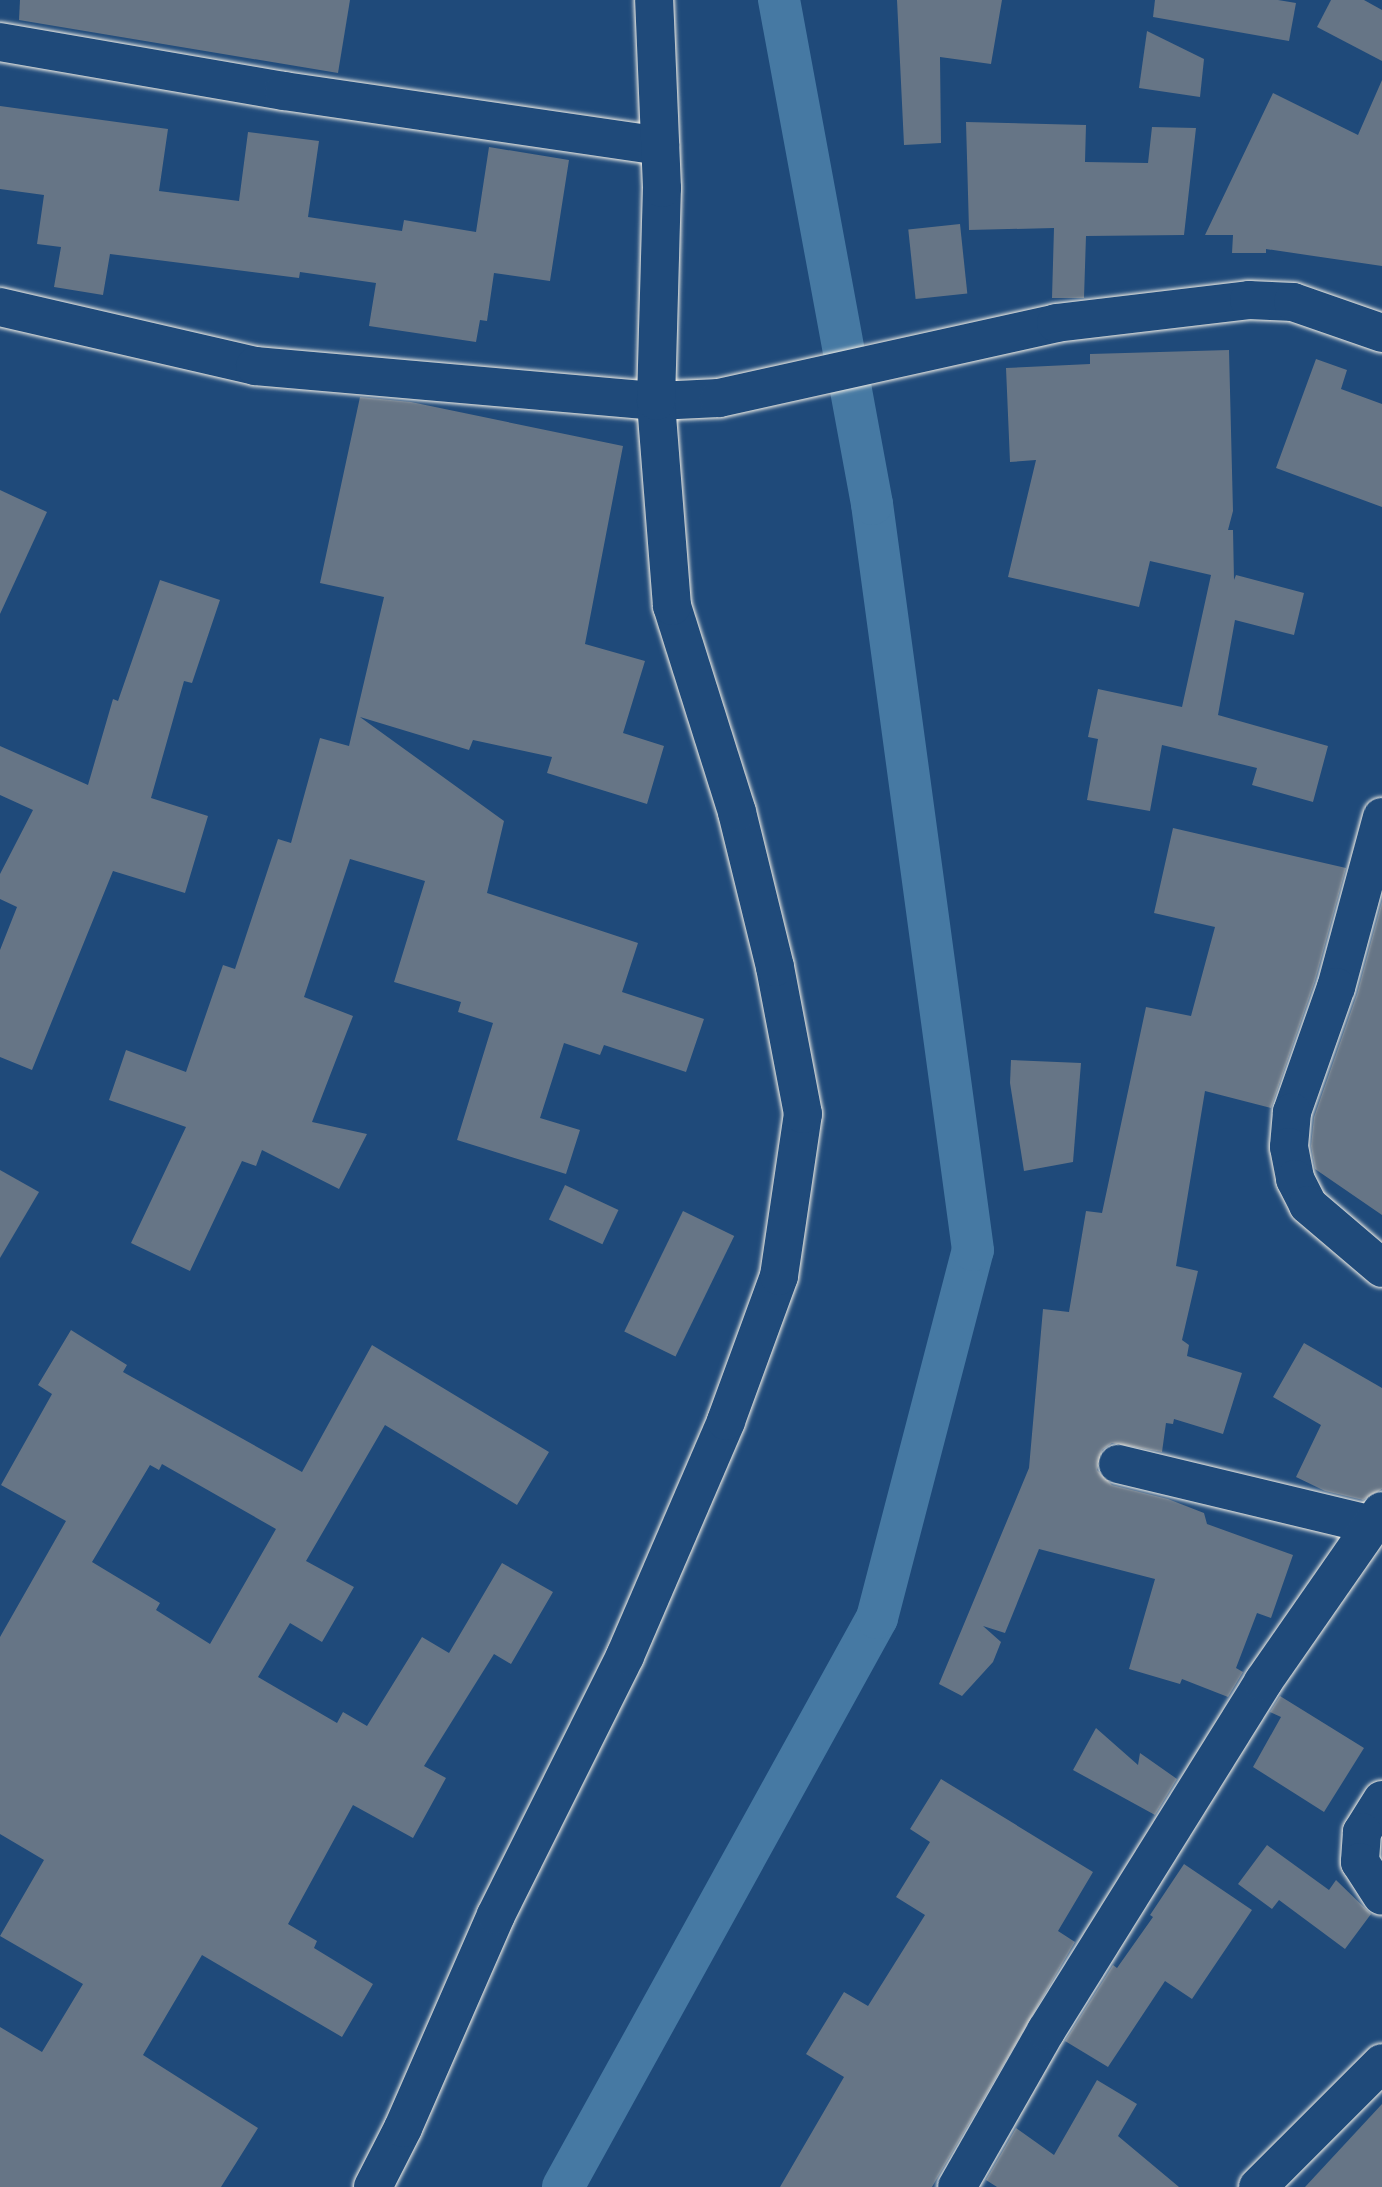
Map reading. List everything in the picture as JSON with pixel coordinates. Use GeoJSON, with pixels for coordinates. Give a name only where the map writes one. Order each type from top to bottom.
{"type":"FeatureCollection","features":[{"type":"Feature","properties":{"kind":"street"},"geometry":{"type":"LineString","coordinates":[[373,2187],[403,2128],[495,1915],[625,1656],[726,1421],[779,1276],[803,1114],[775,967],[737,812],[672,606],[656,401],[660,146],[653,0]]}},
{"type":"Feature","properties":{"kind":"street"},"geometry":{"type":"LineString","coordinates":[[0,42],[284,91],[660,146]]}},
{"type":"Feature","properties":{"kind":"street"},"geometry":{"type":"LineString","coordinates":[[0,307],[255,366],[656,401],[719,398],[1056,323],[1249,300],[1293,302],[1378,322]]}},
{"type":"Feature","properties":{"kind":"street"},"geometry":{"type":"LineString","coordinates":[[1382,817],[1336,987],[1292,1112],[1289,1147],[1295,1179],[1308,1205],[1382,1268]]}},
{"type":"Feature","properties":{"kind":"street"},"geometry":{"type":"LineString","coordinates":[[957,2187],[1046,2031],[1263,1682],[1377,1518],[1118,1464]]}},
{"type":"Feature","properties":{"kind":"street"},"geometry":{"type":"LineString","coordinates":[[1382,1800],[1362,1832],[1360,1862],[1382,1896]]}},
{"type":"Feature","properties":{"kind":"street"},"geometry":{"type":"LineString","coordinates":[[1258,2187],[1382,2063]]}},
{"type":"Feature","properties":{"kind":"building"},"geometry":{"type":"Polygon","coordinates":[[[20,0],[350,0],[338,73],[19,20],[20,0]]]}},
{"type":"Feature","properties":{"kind":"building"},"geometry":{"type":"Polygon","coordinates":[[[897,0],[1002,0],[991,64],[940,57],[941,143],[904,145],[897,0]]]}},
{"type":"Feature","properties":{"kind":"building"},"geometry":{"type":"Polygon","coordinates":[[[1155,0],[1278,0],[1296,3],[1289,41],[1153,17],[1155,0]]]}},
{"type":"Feature","properties":{"kind":"building"},"geometry":{"type":"Polygon","coordinates":[[[1331,0],[1364,0],[1382,10],[1382,61],[1317,27],[1331,0]]]}},
{"type":"Feature","properties":{"kind":"building"},"geometry":{"type":"Polygon","coordinates":[[[1147,31],[1204,59],[1200,97],[1139,88],[1147,31]]]}},
{"type":"Feature","properties":{"kind":"building"},"geometry":{"type":"Polygon","coordinates":[[[1382,80],[1382,266],[1266,249],[1266,253],[1232,253],[1233,235],[1205,235],[1273,93],[1358,135],[1382,80]]]}},
{"type":"Feature","properties":{"kind":"building"},"geometry":{"type":"Polygon","coordinates":[[[0,106],[168,129],[159,191],[239,201],[248,132],[319,141],[308,217],[402,231],[404,220],[476,232],[489,147],[569,160],[550,281],[494,273],[487,321],[480,320],[476,342],[369,326],[376,283],[300,272],[299,278],[110,254],[103,295],[54,287],[61,247],[37,244],[44,195],[0,189],[0,106]]]}},
{"type":"Feature","properties":{"kind":"building"},"geometry":{"type":"Polygon","coordinates":[[[966,122],[1086,125],[1085,162],[1148,163],[1152,127],[1196,128],[1184,235],[1086,236],[1084,298],[1052,298],[1054,228],[969,230],[966,122]]]}},
{"type":"Feature","properties":{"kind":"building"},"geometry":{"type":"Polygon","coordinates":[[[960,224],[967,294],[916,299],[908,229],[960,224]]]}},
{"type":"Feature","properties":{"kind":"building"},"geometry":{"type":"Polygon","coordinates":[[[1229,350],[1233,511],[1228,530],[1233,530],[1234,580],[1236,575],[1304,593],[1294,635],[1235,620],[1218,715],[1328,746],[1313,802],[1252,785],[1257,768],[1162,745],[1150,811],[1087,800],[1098,739],[1088,737],[1098,689],[1182,707],[1211,575],[1150,561],[1139,607],[1008,577],[1036,460],[1010,462],[1006,368],[1090,364],[1090,354],[1229,350]]]}},
{"type":"Feature","properties":{"kind":"building"},"geometry":{"type":"Polygon","coordinates":[[[1316,359],[1347,370],[1341,389],[1382,404],[1382,507],[1276,468],[1316,359]]]}},
{"type":"Feature","properties":{"kind":"building"},"geometry":{"type":"Polygon","coordinates":[[[360,397],[411,402],[623,446],[585,644],[645,661],[623,733],[664,746],[647,804],[547,773],[552,757],[473,740],[469,750],[360,717],[504,821],[487,893],[638,943],[622,992],[704,1019],[686,1072],[604,1045],[600,1055],[564,1043],[540,1118],[580,1130],[566,1174],[457,1140],[493,1023],[458,1012],[461,1002],[394,982],[425,881],[350,859],[304,997],[353,1016],[312,1122],[367,1134],[339,1189],[262,1150],[256,1166],[242,1161],[190,1271],[131,1243],[186,1127],[109,1100],[126,1050],[186,1072],[223,965],[235,969],[278,839],[291,843],[320,738],[349,746],[384,597],[320,583],[360,397]]]}},
{"type":"Feature","properties":{"kind":"building"},"geometry":{"type":"Polygon","coordinates":[[[0,490],[47,512],[0,614],[0,490]]]}},
{"type":"Feature","properties":{"kind":"building"},"geometry":{"type":"Polygon","coordinates":[[[160,580],[220,600],[192,683],[184,681],[151,798],[208,816],[185,893],[113,871],[32,1070],[0,1057],[0,950],[17,907],[0,899],[0,874],[33,810],[0,795],[0,746],[88,785],[113,699],[118,701],[160,580]]]}},
{"type":"Feature","properties":{"kind":"building"},"geometry":{"type":"Polygon","coordinates":[[[1173,828],[1346,868],[1315,981],[1271,1108],[1205,1091],[1176,1266],[1198,1271],[1182,1340],[1189,1345],[1187,1356],[1242,1373],[1223,1434],[1174,1419],[1173,1424],[1166,1423],[1162,1452],[1112,1443],[1102,1450],[1097,1470],[1112,1485],[1168,1499],[1204,1513],[1207,1524],[1293,1555],[1271,1618],[1257,1613],[1236,1668],[1243,1672],[1228,1697],[1182,1679],[1180,1684],[1129,1669],[1155,1579],[1039,1549],[1005,1633],[983,1626],[1001,1642],[993,1662],[962,1696],[939,1684],[1029,1468],[1043,1309],[1069,1312],[1086,1211],[1102,1213],[1146,1007],[1191,1016],[1215,927],[1154,913],[1173,828]]]}},
{"type":"Feature","properties":{"kind":"building"},"geometry":{"type":"Polygon","coordinates":[[[1382,901],[1382,1215],[1315,1169],[1311,1146],[1314,1117],[1357,994],[1382,901]]]}},
{"type":"Feature","properties":{"kind":"building"},"geometry":{"type":"Polygon","coordinates":[[[1011,1060],[1081,1063],[1073,1162],[1024,1171],[1010,1083],[1011,1060]]]}},
{"type":"Feature","properties":{"kind":"building"},"geometry":{"type":"Polygon","coordinates":[[[0,1170],[39,1192],[0,1258],[0,1170]]]}},
{"type":"Feature","properties":{"kind":"building"},"geometry":{"type":"Polygon","coordinates":[[[565,1185],[618,1210],[602,1244],[549,1219],[565,1185]]]}},
{"type":"Feature","properties":{"kind":"building"},"geometry":{"type":"Polygon","coordinates":[[[683,1211],[734,1236],[675,1356],[624,1331],[683,1211]]]}},
{"type":"Feature","properties":{"kind":"building"},"geometry":{"type":"Polygon","coordinates":[[[71,1330],[127,1365],[123,1372],[302,1472],[372,1345],[549,1452],[517,1505],[385,1425],[306,1561],[354,1587],[322,1642],[290,1623],[258,1677],[337,1723],[343,1712],[367,1726],[422,1637],[449,1653],[502,1563],[553,1592],[511,1664],[494,1654],[424,1766],[446,1778],[413,1838],[353,1805],[288,1924],[317,1941],[314,1948],[373,1984],[342,2037],[202,1955],[143,2055],[258,2128],[221,2187],[0,2187],[0,2027],[42,2052],[83,1984],[0,1936],[44,1860],[0,1834],[0,1637],[66,1521],[1,1485],[52,1394],[38,1385],[71,1330]],[[162,1464],[159,1470],[150,1465],[92,1562],[160,1603],[156,1610],[210,1644],[276,1529],[162,1464]]]}},
{"type":"Feature","properties":{"kind":"building"},"geometry":{"type":"Polygon","coordinates":[[[1304,1343],[1382,1388],[1382,1489],[1363,1500],[1325,1491],[1296,1477],[1321,1425],[1273,1397],[1304,1343]]]}},
{"type":"Feature","properties":{"kind":"building"},"geometry":{"type":"Polygon","coordinates":[[[1280,1696],[1364,1748],[1324,1812],[1253,1767],[1281,1717],[1270,1712],[1280,1696]]]}},
{"type":"Feature","properties":{"kind":"building"},"geometry":{"type":"Polygon","coordinates":[[[1096,1728],[1138,1765],[1140,1753],[1177,1779],[1155,1815],[1073,1770],[1096,1728]]]}},
{"type":"Feature","properties":{"kind":"building"},"geometry":{"type":"Polygon","coordinates":[[[941,1779],[1093,1872],[1058,1931],[1075,1942],[932,2187],[780,2187],[844,2077],[806,2054],[844,1992],[868,2006],[925,1915],[896,1897],[930,1842],[910,1829],[941,1779]]]}},
{"type":"Feature","properties":{"kind":"building"},"geometry":{"type":"Polygon","coordinates":[[[1267,1845],[1329,1890],[1336,1880],[1371,1914],[1345,1949],[1279,1900],[1272,1909],[1238,1884],[1267,1845]]]}},
{"type":"Feature","properties":{"kind":"building"},"geometry":{"type":"Polygon","coordinates":[[[1184,1864],[1252,1910],[1192,1999],[1165,1981],[1108,2067],[1065,2041],[1113,1965],[1117,1968],[1153,1917],[1150,1915],[1184,1864]]]}},
{"type":"Feature","properties":{"kind":"building"},"geometry":{"type":"Polygon","coordinates":[[[1097,2080],[1137,2104],[1118,2136],[1179,2187],[997,2187],[986,2180],[1016,2128],[1054,2155],[1097,2080]]]}},
{"type":"Feature","properties":{"kind":"building"},"geometry":{"type":"Polygon","coordinates":[[[1382,2104],[1382,2187],[1305,2187],[1382,2104]]]}},
{"type":"Feature","properties":{"kind":"waterway"},"geometry":{"type":"LineString","coordinates":[[563,2187],[877,1618],[973,1250],[872,504],[779,0]]}}]}
